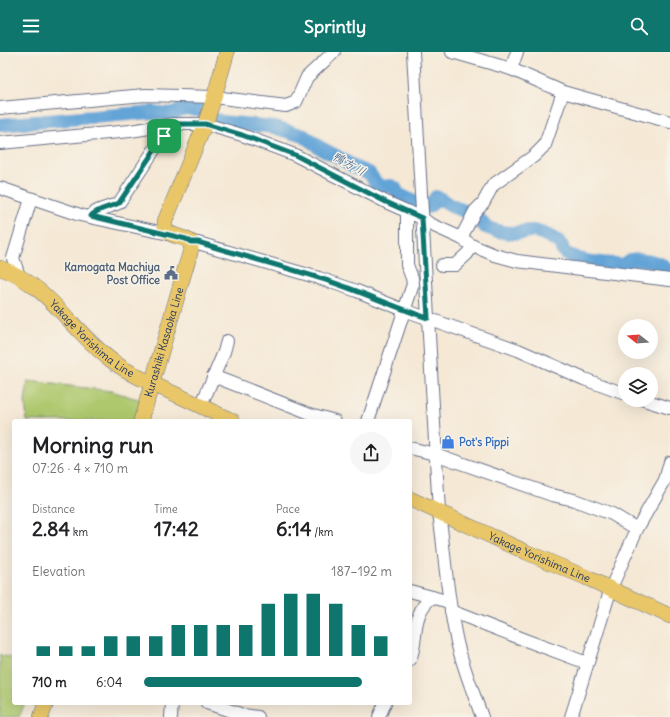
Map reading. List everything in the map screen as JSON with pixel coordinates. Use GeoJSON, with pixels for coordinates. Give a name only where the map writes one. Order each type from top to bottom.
{"type":"FeatureCollection","features":[{"type":"Feature","properties":{"kind":"main road"},"geometry":{"type":"LineString","coordinates":[[191,242],[169,234],[165,230],[165,221],[205,124],[214,99],[227,52]]}},
{"type":"Feature","properties":{"kind":"main road","name":"Kurashiki Kasaoka Line"},"geometry":{"type":"LineString","coordinates":[[142,419],[191,248],[191,242]]}},
{"type":"Feature","properties":{"kind":"main road","name":"Yakage Yorishima Line"},"geometry":{"type":"LineString","coordinates":[[0,268],[19,276],[36,288],[111,360],[136,376],[229,419]]}},
{"type":"Feature","properties":{"kind":"main road","name":"Yakage Yorishima Line"},"geometry":{"type":"LineString","coordinates":[[412,500],[526,552],[611,588],[670,616]]}},
{"type":"Feature","properties":{"kind":"main road"},"geometry":{"type":"LineString","coordinates":[[41,717],[45,705]]}},
{"type":"Feature","properties":{"kind":"street"},"geometry":{"type":"LineString","coordinates":[[0,108],[146,95],[214,99],[286,106],[296,102],[307,77],[334,52]]}},
{"type":"Feature","properties":{"kind":"street"},"geometry":{"type":"LineString","coordinates":[[413,52],[439,512],[444,543],[450,606],[457,642],[482,717]]}},
{"type":"Feature","properties":{"kind":"street"},"geometry":{"type":"LineString","coordinates":[[452,52],[511,69],[563,92],[670,122]]}},
{"type":"Feature","properties":{"kind":"street"},"geometry":{"type":"LineString","coordinates":[[511,69],[517,52]]}},
{"type":"Feature","properties":{"kind":"street"},"geometry":{"type":"LineString","coordinates":[[461,238],[475,211],[484,203],[493,185],[534,156],[545,145],[563,92]]}},
{"type":"Feature","properties":{"kind":"street"},"geometry":{"type":"LineString","coordinates":[[91,216],[97,211],[119,203],[164,136],[178,124]]}},
{"type":"Feature","properties":{"kind":"street"},"geometry":{"type":"LineString","coordinates":[[0,143],[130,131],[178,124],[205,124],[242,135],[295,155],[407,212],[422,218],[430,224],[461,238],[473,246],[495,255],[517,261],[670,280]]}},
{"type":"Feature","properties":{"kind":"street"},"geometry":{"type":"LineString","coordinates":[[0,188],[80,214],[169,234]]}},
{"type":"Feature","properties":{"kind":"street"},"geometry":{"type":"LineString","coordinates":[[19,276],[13,258],[31,199]]}},
{"type":"Feature","properties":{"kind":"street"},"geometry":{"type":"LineString","coordinates":[[369,419],[413,284],[407,265],[407,212]]}},
{"type":"Feature","properties":{"kind":"street"},"geometry":{"type":"LineString","coordinates":[[191,242],[198,242],[319,278],[357,291],[404,310],[518,350],[584,379],[618,391]]}},
{"type":"Feature","properties":{"kind":"street"},"geometry":{"type":"LineString","coordinates":[[442,265],[455,265],[473,246]]}},
{"type":"Feature","properties":{"kind":"street"},"geometry":{"type":"LineString","coordinates":[[201,406],[224,352],[227,341]]}},
{"type":"Feature","properties":{"kind":"street"},"geometry":{"type":"LineString","coordinates":[[213,376],[310,414],[328,419]]}},
{"type":"Feature","properties":{"kind":"street"},"geometry":{"type":"LineString","coordinates":[[658,404],[670,408]]}},
{"type":"Feature","properties":{"kind":"street"},"geometry":{"type":"LineString","coordinates":[[412,448],[435,454],[545,493],[574,500],[612,514],[637,529]]}},
{"type":"Feature","properties":{"kind":"street"},"geometry":{"type":"LineString","coordinates":[[570,717],[611,588],[637,529],[664,480],[670,462]]}},
{"type":"Feature","properties":{"kind":"street"},"geometry":{"type":"LineString","coordinates":[[412,592],[432,597],[525,640],[587,662]]}},
{"type":"Feature","properties":{"kind":"street"},"geometry":{"type":"LineString","coordinates":[[412,654],[416,621],[421,608],[432,597]]}},
{"type":"Feature","properties":{"kind":"street"},"geometry":{"type":"LineString","coordinates":[[171,717],[172,705]]}},
{"type":"Feature","properties":{"kind":"street"},"geometry":{"type":"LineString","coordinates":[[214,705],[243,715],[258,717]]}},
{"type":"Feature","properties":{"kind":"street"},"geometry":{"type":"LineString","coordinates":[[379,717],[384,705]]}},
{"type":"Feature","properties":{"kind":"green space"},"geometry":{"type":"Polygon","coordinates":[[[28,381],[111,391],[141,400],[137,419],[27,419],[25,402],[28,381]]]}},
{"type":"Feature","properties":{"kind":"green space"},"geometry":{"type":"Polygon","coordinates":[[[0,655],[12,658],[12,705],[24,705],[19,717],[0,717],[0,655]]]}},
{"type":"Feature","properties":{"kind":"waterway","name":"鴨方川"},"geometry":{"type":"LineString","coordinates":[[0,125],[152,112],[168,114],[188,108],[205,110],[210,118],[222,122],[275,127],[304,136],[319,147],[354,167],[369,173],[377,184],[383,187],[391,186],[395,188],[398,194],[428,207],[432,204],[436,197],[451,206],[474,215],[485,227],[510,233],[531,231],[539,232],[556,241],[562,246],[562,250],[568,254],[583,260],[624,265],[627,261],[635,259],[644,260],[660,264],[670,271]]}},
{"type":"Feature","properties":{"kind":"place","name":"Kamogata Machiya Post Office"},"geometry":{"type":"Point","coordinates":[171,273]}},
{"type":"Feature","properties":{"kind":"place","name":"Pot's Pippi"},"geometry":{"type":"Point","coordinates":[448,442]}},
{"type":"Feature","properties":{"kind":"route"},"geometry":{"type":"LineString","coordinates":[[178,124],[205,124],[242,135],[295,155],[386,202],[422,218],[428,318],[319,278],[198,242],[191,242],[169,234],[91,216],[97,211],[119,203],[164,136],[178,124]]}}]}
